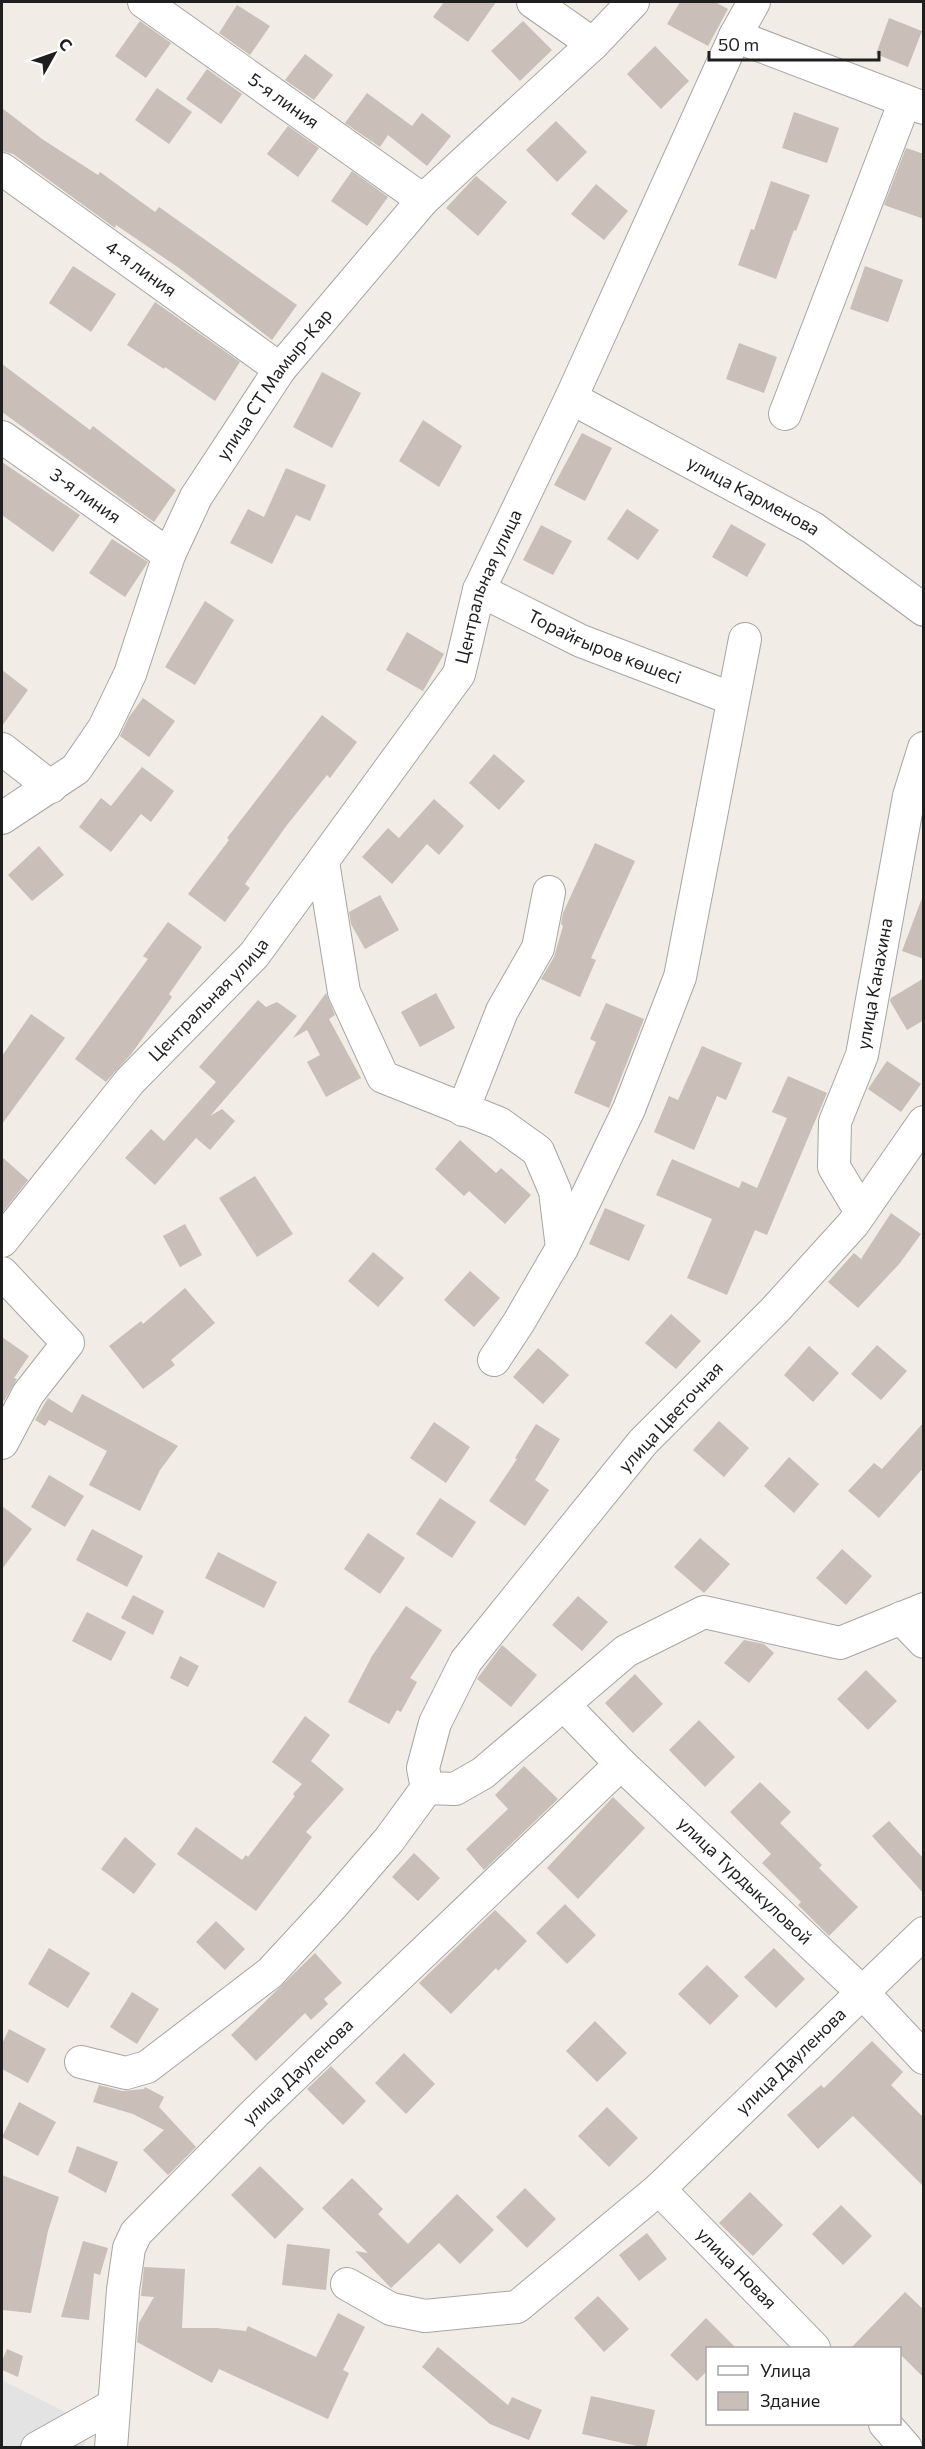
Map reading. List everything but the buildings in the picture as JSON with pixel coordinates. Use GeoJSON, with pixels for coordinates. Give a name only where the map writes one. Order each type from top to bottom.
{"type":"FeatureCollection","features":[{"type":"Feature","properties":{"kind":"street","name":"5-я линия"},"geometry":{"type":"LineString","coordinates":[[144,2],[423,200]]}},
{"type":"Feature","properties":{"kind":"street"},"geometry":{"type":"LineString","coordinates":[[533,2],[593,44]]}},
{"type":"Feature","properties":{"kind":"street","name":"улица СТ Мамыр-Кар"},"geometry":{"type":"LineString","coordinates":[[2,818],[76,769],[104,728],[130,674],[169,555],[196,497],[280,369],[423,200],[593,44],[633,2]]}},
{"type":"Feature","properties":{"kind":"street","name":"Центральная улица"},"geometry":{"type":"LineString","coordinates":[[2,1241],[130,1081],[254,955],[459,674],[479,590],[571,398],[735,36],[754,2]]}},
{"type":"Feature","properties":{"kind":"street"},"geometry":{"type":"LineString","coordinates":[[735,36],[914,105],[785,414]]}},
{"type":"Feature","properties":{"kind":"street","name":"4-я линия"},"geometry":{"type":"LineString","coordinates":[[2,169],[280,369]]}},
{"type":"Feature","properties":{"kind":"street","name":"улица Карменова"},"geometry":{"type":"LineString","coordinates":[[571,398],[813,528],[924,610]]}},
{"type":"Feature","properties":{"kind":"street","name":"3-я линия"},"geometry":{"type":"LineString","coordinates":[[2,437],[169,555]]}},
{"type":"Feature","properties":{"kind":"street","name":"Торайғыров көшесі"},"geometry":{"type":"LineString","coordinates":[[479,590],[581,641],[733,699]]}},
{"type":"Feature","properties":{"kind":"street"},"geometry":{"type":"LineString","coordinates":[[494,1360],[562,1248],[630,1109],[680,977],[745,639]]}},
{"type":"Feature","properties":{"kind":"street","name":"улица Канахина"},"geometry":{"type":"LineString","coordinates":[[861,1212],[834,1167],[835,1122],[861,1055],[909,796],[924,748]]}},
{"type":"Feature","properties":{"kind":"street"},"geometry":{"type":"LineString","coordinates":[[2,749],[51,787]]}},
{"type":"Feature","properties":{"kind":"street"},"geometry":{"type":"LineString","coordinates":[[323,862],[344,992],[383,1077],[499,1123],[538,1151],[555,1191],[562,1248]]}},
{"type":"Feature","properties":{"kind":"street"},"geometry":{"type":"LineString","coordinates":[[463,1110],[502,1011],[538,948],[549,892]]}},
{"type":"Feature","properties":{"kind":"street","name":"улица Цветочная"},"geometry":{"type":"LineString","coordinates":[[427,1788],[423,1768],[435,1723],[466,1661],[643,1442],[775,1310],[853,1224],[924,1122]]}},
{"type":"Feature","properties":{"kind":"street"},"geometry":{"type":"LineString","coordinates":[[2,1273],[68,1343],[28,1394],[2,1443]]}},
{"type":"Feature","properties":{"kind":"street"},"geometry":{"type":"LineString","coordinates":[[81,2062],[126,2073],[147,2067],[270,1973],[382,1848],[427,1788],[455,1789],[474,1778],[626,1651],[704,1612],[840,1643],[912,1614],[924,1642]]}},
{"type":"Feature","properties":{"kind":"street","name":"улица Турдыкуловой"},"geometry":{"type":"LineString","coordinates":[[564,1705],[621,1764],[862,1992],[924,2058]]}},
{"type":"Feature","properties":{"kind":"street","name":"улица Дауленова"},"geometry":{"type":"LineString","coordinates":[[111,2448],[123,2290],[129,2248],[136,2234],[255,2113],[621,1764]]}},
{"type":"Feature","properties":{"kind":"street","name":"улица Дауленова"},"geometry":{"type":"LineString","coordinates":[[347,2284],[391,2309],[425,2316],[517,2307],[659,2189],[924,1933]]}},
{"type":"Feature","properties":{"kind":"street","name":"улица Новая"},"geometry":{"type":"LineString","coordinates":[[659,2189],[812,2347]]}},
{"type":"Feature","properties":{"kind":"street"},"geometry":{"type":"LineString","coordinates":[[36,2448],[114,2405]]}},
{"type":"Feature","properties":{"kind":"street"},"geometry":{"type":"LineString","coordinates":[[886,2425],[906,2448]]}},
{"type":"Feature","properties":{"kind":"shaded area"},"geometry":{"type":"Polygon","coordinates":[[[2,2380],[93,2426],[83,2447],[2,2447],[2,2380]]]}}]}
